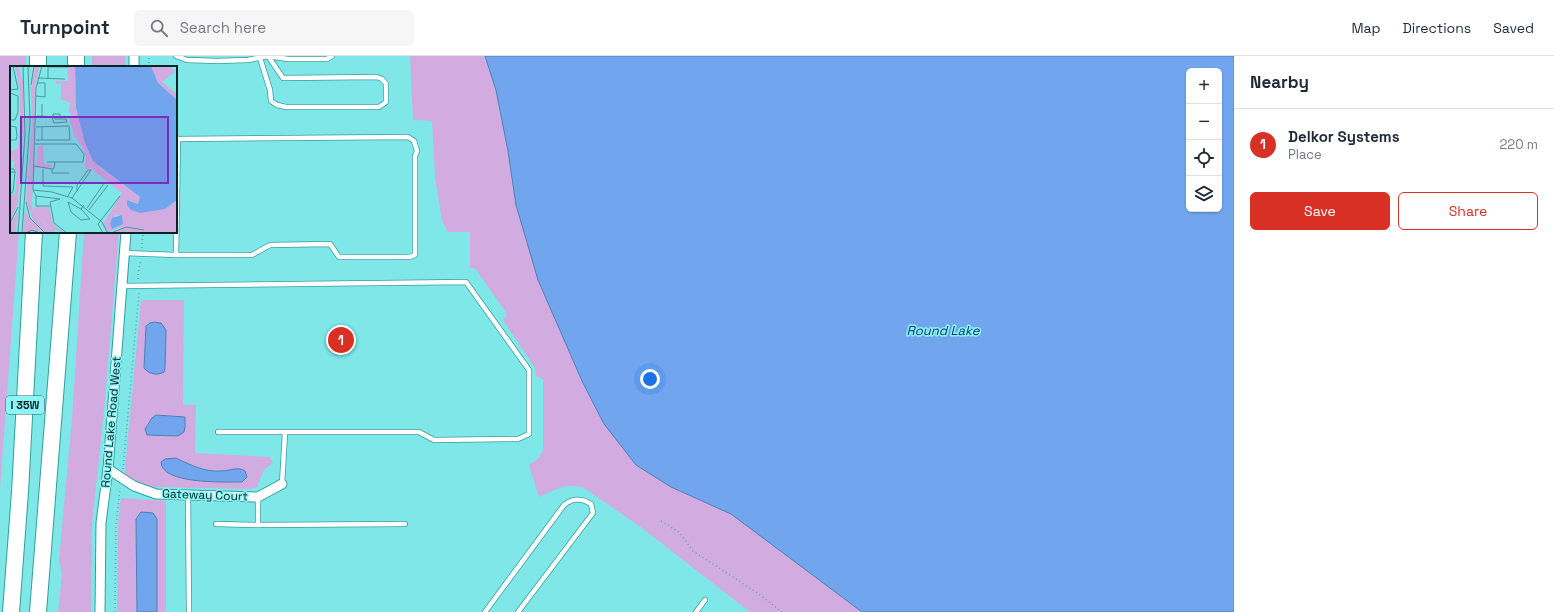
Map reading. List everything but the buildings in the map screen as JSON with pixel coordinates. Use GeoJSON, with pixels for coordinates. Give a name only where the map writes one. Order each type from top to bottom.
{"type":"FeatureCollection","features":[{"type":"Feature","properties":{"kind":"highway","name":"I 35W"},"geometry":{"type":"LineString","coordinates":[[9,612],[20,492],[34,233]]}},
{"type":"Feature","properties":{"kind":"highway","name":"I 35W"},"geometry":{"type":"LineString","coordinates":[[38,612],[68,233]]}},
{"type":"Feature","properties":{"kind":"highway"},"geometry":{"type":"LineString","coordinates":[[45,612],[46,508]]}},
{"type":"Feature","properties":{"kind":"street","name":"Round Lake Road West"},"geometry":{"type":"LineString","coordinates":[[100,612],[101,523],[108,469],[126,233]]}},
{"type":"Feature","properties":{"kind":"street","name":"Gateway Court"},"geometry":{"type":"LineString","coordinates":[[108,469],[134,486],[156,494],[258,497],[282,484]]}},
{"type":"Feature","properties":{"kind":"lane"},"geometry":{"type":"LineString","coordinates":[[176,56],[187,60],[217,61],[248,60],[268,56],[288,59],[327,59],[332,56]]}},
{"type":"Feature","properties":{"kind":"lane"},"geometry":{"type":"LineString","coordinates":[[260,58],[270,90],[271,101],[277,105],[286,107],[380,107],[386,102],[386,84],[382,79],[377,77],[283,78],[268,56]]}},
{"type":"Feature","properties":{"kind":"lane"},"geometry":{"type":"LineString","coordinates":[[124,253],[252,255],[270,245],[330,244],[339,257],[409,257],[415,255],[415,156],[417,151],[414,141],[408,137],[177,139]]}},
{"type":"Feature","properties":{"kind":"lane"},"geometry":{"type":"LineString","coordinates":[[176,233],[176,255]]}},
{"type":"Feature","properties":{"kind":"lane"},"geometry":{"type":"LineString","coordinates":[[121,286],[466,282],[529,370],[529,434],[518,439],[434,440],[419,432],[218,432]]}},
{"type":"Feature","properties":{"kind":"lane"},"geometry":{"type":"LineString","coordinates":[[282,484],[284,433]]}},
{"type":"Feature","properties":{"kind":"lane"},"geometry":{"type":"LineString","coordinates":[[188,495],[189,612]]}},
{"type":"Feature","properties":{"kind":"lane"},"geometry":{"type":"LineString","coordinates":[[258,497],[258,525]]}},
{"type":"Feature","properties":{"kind":"lane"},"geometry":{"type":"LineString","coordinates":[[485,612],[564,505],[571,500],[582,499],[591,504],[593,513],[518,612]]}},
{"type":"Feature","properties":{"kind":"lane"},"geometry":{"type":"LineString","coordinates":[[216,524],[405,524]]}},
{"type":"Feature","properties":{"kind":"lane"},"geometry":{"type":"LineString","coordinates":[[696,612],[705,600]]}},
{"type":"Feature","properties":{"kind":"path"},"geometry":{"type":"LineString","coordinates":[[115,612],[116,526],[128,422],[138,273],[141,263],[143,233]]}},
{"type":"Feature","properties":{"kind":"path"},"geometry":{"type":"LineString","coordinates":[[661,521],[679,532],[693,550],[756,592],[782,612]]}},
{"type":"Feature","properties":{"kind":"shaded area"},"geometry":{"type":"Polygon","coordinates":[[[0,56],[26,56],[26,66],[10,66],[10,233],[19,233],[0,489],[0,56]]]}},
{"type":"Feature","properties":{"kind":"shaded area"},"geometry":{"type":"Polygon","coordinates":[[[92,56],[125,56],[125,66],[92,66],[92,56]]]}},
{"type":"Feature","properties":{"kind":"shaded area"},"geometry":{"type":"Polygon","coordinates":[[[411,56],[485,56],[496,90],[508,151],[516,205],[604,424],[636,465],[671,487],[731,514],[862,612],[750,612],[642,528],[584,488],[578,486],[566,486],[555,489],[539,497],[529,465],[538,459],[543,451],[543,379],[536,376],[535,368],[503,320],[507,314],[475,268],[470,268],[470,232],[448,232],[442,221],[435,178],[432,121],[413,120],[411,56]]]}},
{"type":"Feature","properties":{"kind":"shaded area"},"geometry":{"type":"Polygon","coordinates":[[[84,233],[119,233],[104,411],[92,524],[91,612],[58,612],[62,574],[59,560],[72,419],[84,233]]]}},
{"type":"Feature","properties":{"kind":"shaded area"},"geometry":{"type":"Polygon","coordinates":[[[141,300],[184,300],[183,405],[196,405],[195,453],[270,457],[273,463],[264,470],[257,487],[251,489],[156,487],[125,483],[124,478],[141,300]],[[156,415],[152,418],[145,429],[147,435],[174,436],[182,434],[186,420],[184,417],[156,415]],[[176,458],[172,475],[185,479],[210,482],[239,468],[221,471],[199,468],[176,458]]]}},
{"type":"Feature","properties":{"kind":"shaded area"},"geometry":{"type":"Polygon","coordinates":[[[122,498],[166,501],[166,612],[157,612],[157,519],[141,512],[136,519],[137,612],[117,612],[118,526],[120,502],[122,498]]]}},
{"type":"Feature","properties":{"kind":"water","name":"Round Lake"},"geometry":{"type":"Polygon","coordinates":[[[485,56],[1234,56],[1234,612],[862,612],[731,514],[671,487],[636,465],[604,424],[582,381],[538,280],[516,205],[508,151],[496,90],[485,56]]]}},
{"type":"Feature","properties":{"kind":"water"},"geometry":{"type":"Polygon","coordinates":[[[154,322],[161,323],[166,330],[165,368],[164,372],[159,374],[151,373],[144,368],[146,326],[154,322]]]}},
{"type":"Feature","properties":{"kind":"water"},"geometry":{"type":"Polygon","coordinates":[[[156,415],[185,417],[184,432],[178,436],[147,435],[145,429],[152,418],[156,415]]]}},
{"type":"Feature","properties":{"kind":"water"},"geometry":{"type":"Polygon","coordinates":[[[176,458],[198,468],[209,470],[242,470],[245,471],[247,477],[242,482],[220,482],[181,478],[164,469],[161,462],[165,459],[176,458]]]}},
{"type":"Feature","properties":{"kind":"water"},"geometry":{"type":"Polygon","coordinates":[[[141,512],[153,513],[157,519],[157,612],[137,612],[136,519],[141,512]]]}},
{"type":"Feature","properties":{"kind":"place","name":"Delkor Systems"},"geometry":{"type":"Point","coordinates":[341,340]}}]}
